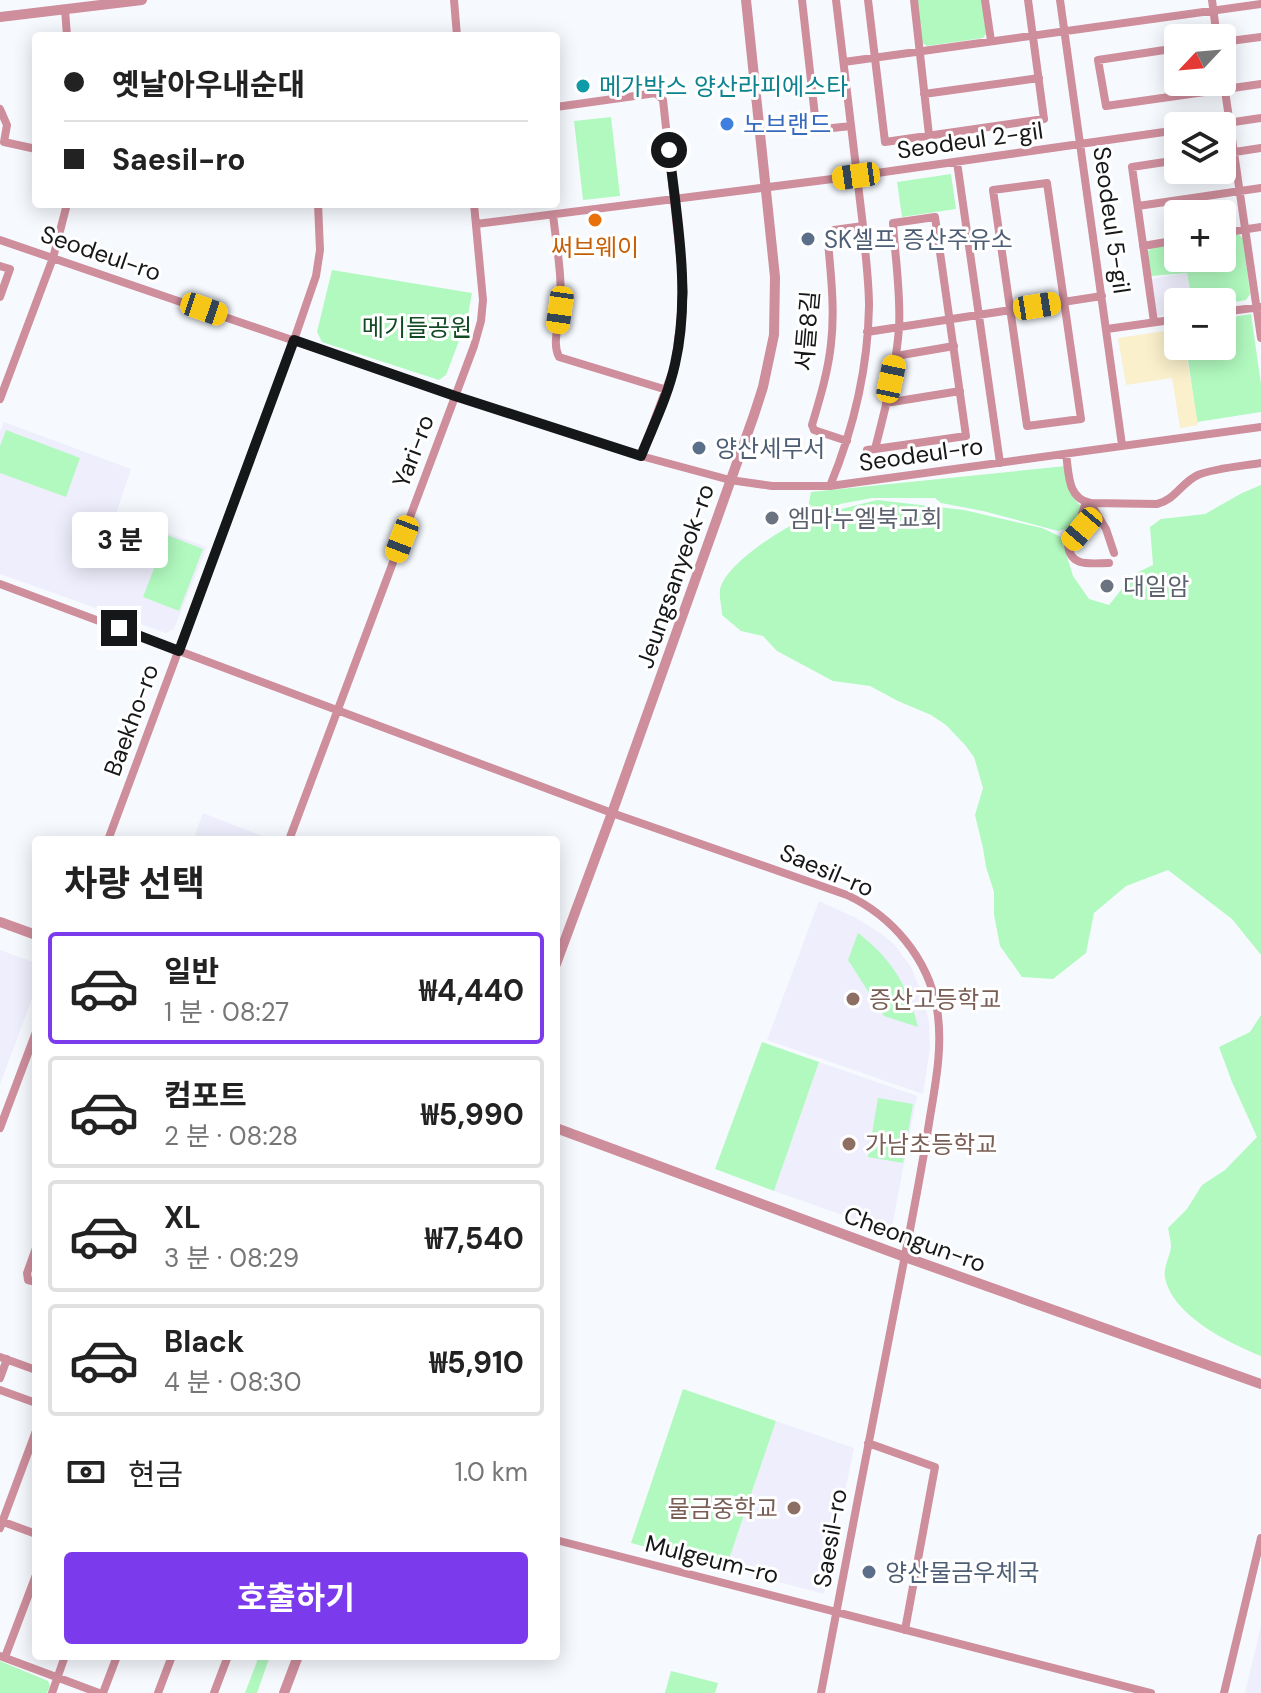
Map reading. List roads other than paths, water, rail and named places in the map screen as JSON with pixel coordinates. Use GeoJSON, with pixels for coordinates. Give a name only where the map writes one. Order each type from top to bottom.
{"type":"FeatureCollection","features":[{"type":"Feature","properties":{"kind":"street"},"geometry":{"type":"LineString","coordinates":[[0,17],[142,0]]}},
{"type":"Feature","properties":{"kind":"street"},"geometry":{"type":"LineString","coordinates":[[454,0],[457,32]]}},
{"type":"Feature","properties":{"kind":"street","name":"Jeungsanyeok-ro"},"geometry":{"type":"LineString","coordinates":[[560,953],[763,387],[774,335],[775,277],[746,0]]}},
{"type":"Feature","properties":{"kind":"street"},"geometry":{"type":"LineString","coordinates":[[802,0],[816,125],[823,129],[851,126]]}},
{"type":"Feature","properties":{"kind":"street"},"geometry":{"type":"LineString","coordinates":[[830,486],[847,441],[865,363],[868,278],[836,0]]}},
{"type":"Feature","properties":{"kind":"street"},"geometry":{"type":"LineString","coordinates":[[868,0],[885,142],[1044,119],[1028,0]]}},
{"type":"Feature","properties":{"kind":"street"},"geometry":{"type":"LineString","coordinates":[[914,0],[929,135]]}},
{"type":"Feature","properties":{"kind":"street"},"geometry":{"type":"LineString","coordinates":[[985,0],[991,41]]}},
{"type":"Feature","properties":{"kind":"street","name":"Seodeul 5-gil"},"geometry":{"type":"LineString","coordinates":[[1060,0],[1122,445]]}},
{"type":"Feature","properties":{"kind":"street"},"geometry":{"type":"LineString","coordinates":[[844,62],[1064,31],[1213,5],[1261,4]]}},
{"type":"Feature","properties":{"kind":"street"},"geometry":{"type":"LineString","coordinates":[[65,9],[67,32]]}},
{"type":"Feature","properties":{"kind":"street"},"geometry":{"type":"LineString","coordinates":[[1236,40],[1261,37]]}},
{"type":"Feature","properties":{"kind":"street"},"geometry":{"type":"LineString","coordinates":[[1164,50],[1098,60],[1106,106],[1176,96]]}},
{"type":"Feature","properties":{"kind":"street"},"geometry":{"type":"LineString","coordinates":[[924,94],[1039,78]]}},
{"type":"Feature","properties":{"kind":"street"},"geometry":{"type":"LineString","coordinates":[[1236,87],[1261,84]]}},
{"type":"Feature","properties":{"kind":"street"},"geometry":{"type":"LineString","coordinates":[[560,106],[656,93],[663,100],[684,292],[675,365],[641,456]]}},
{"type":"Feature","properties":{"kind":"street"},"geometry":{"type":"LineString","coordinates":[[0,109],[7,125],[2,146],[32,149]]}},
{"type":"Feature","properties":{"kind":"street"},"geometry":{"type":"LineString","coordinates":[[1236,122],[1261,118]]}},
{"type":"Feature","properties":{"kind":"street","name":"Seodeul 2-gil"},"geometry":{"type":"LineString","coordinates":[[476,224],[767,188],[1164,132]]}},
{"type":"Feature","properties":{"kind":"street"},"geometry":{"type":"LineString","coordinates":[[1236,152],[1261,148]]}},
{"type":"Feature","properties":{"kind":"street"},"geometry":{"type":"LineString","coordinates":[[957,162],[1000,463]]}},
{"type":"Feature","properties":{"kind":"street"},"geometry":{"type":"LineString","coordinates":[[1154,322],[1132,167],[1164,162]]}},
{"type":"Feature","properties":{"kind":"street"},"geometry":{"type":"LineString","coordinates":[[1236,165],[1245,230],[1256,270],[1261,338]]}},
{"type":"Feature","properties":{"kind":"street"},"geometry":{"type":"LineString","coordinates":[[1047,183],[1081,419],[1027,426],[1010,310],[993,190],[1047,183]]}},
{"type":"Feature","properties":{"kind":"street"},"geometry":{"type":"LineString","coordinates":[[1138,206],[1261,188]]}},
{"type":"Feature","properties":{"kind":"street"},"geometry":{"type":"LineString","coordinates":[[0,399],[53,258],[66,208]]}},
{"type":"Feature","properties":{"kind":"street","name":"Baekho-ro"},"geometry":{"type":"LineString","coordinates":[[110,836],[316,276],[320,250],[318,208]]}},
{"type":"Feature","properties":{"kind":"street","name":"Yari-ro"},"geometry":{"type":"LineString","coordinates":[[290,836],[474,346],[483,300],[474,208]]}},
{"type":"Feature","properties":{"kind":"street"},"geometry":{"type":"LineString","coordinates":[[553,215],[560,288],[555,349],[559,357],[667,390]]}},
{"type":"Feature","properties":{"kind":"street"},"geometry":{"type":"LineString","coordinates":[[935,217],[950,319],[966,436],[871,449],[886,403],[899,327],[893,223],[935,217]]}},
{"type":"Feature","properties":{"kind":"street","name":"서들8길"},"geometry":{"type":"LineString","coordinates":[[847,441],[814,430],[812,425],[831,343],[833,307],[828,242],[834,230],[863,226]]}},
{"type":"Feature","properties":{"kind":"street"},"geometry":{"type":"LineString","coordinates":[[1236,231],[1261,227]]}},
{"type":"Feature","properties":{"kind":"street","name":"Seodeul-ro"},"geometry":{"type":"LineString","coordinates":[[0,240],[455,396],[641,456],[730,480],[772,486],[830,486],[1261,427]]}},
{"type":"Feature","properties":{"kind":"street"},"geometry":{"type":"LineString","coordinates":[[1143,246],[1164,242]]}},
{"type":"Feature","properties":{"kind":"street"},"geometry":{"type":"LineString","coordinates":[[0,266],[10,269],[0,297]]}},
{"type":"Feature","properties":{"kind":"street"},"geometry":{"type":"LineString","coordinates":[[867,332],[1102,296]]}},
{"type":"Feature","properties":{"kind":"street"},"geometry":{"type":"LineString","coordinates":[[1236,310],[1259,307]]}},
{"type":"Feature","properties":{"kind":"street"},"geometry":{"type":"LineString","coordinates":[[1107,329],[1164,321]]}},
{"type":"Feature","properties":{"kind":"street"},"geometry":{"type":"LineString","coordinates":[[896,356],[954,346]]}},
{"type":"Feature","properties":{"kind":"street"},"geometry":{"type":"LineString","coordinates":[[886,403],[960,391]]}},
{"type":"Feature","properties":{"kind":"street"},"geometry":{"type":"LineString","coordinates":[[1066,454],[1072,492],[1088,502],[1166,502],[1200,474],[1261,463]]}},
{"type":"Feature","properties":{"kind":"street"},"geometry":{"type":"LineString","coordinates":[[1088,502],[1106,529],[1114,553]]}},
{"type":"Feature","properties":{"kind":"street"},"geometry":{"type":"LineString","coordinates":[[1088,502],[1082,514],[1082,529],[1068,545],[1069,554],[1083,562],[1109,563]]}},
{"type":"Feature","properties":{"kind":"street","name":"Saesil-ro"},"geometry":{"type":"LineString","coordinates":[[0,584],[612,813],[847,895],[869,907],[910,946],[927,974],[937,1006],[940,1042],[936,1079],[821,1693]]}},
{"type":"Feature","properties":{"kind":"street"},"geometry":{"type":"LineString","coordinates":[[0,922],[32,934]]}},
{"type":"Feature","properties":{"kind":"street"},"geometry":{"type":"LineString","coordinates":[[0,1128],[32,1043]]}},
{"type":"Feature","properties":{"kind":"street","name":"Cheongun-ro"},"geometry":{"type":"LineString","coordinates":[[560,1129],[1261,1384]]}},
{"type":"Feature","properties":{"kind":"street"},"geometry":{"type":"LineString","coordinates":[[32,1259],[27,1273],[28,1280],[32,1281]]}},
{"type":"Feature","properties":{"kind":"street"},"geometry":{"type":"LineString","coordinates":[[0,1378],[4,1358],[32,1368]]}},
{"type":"Feature","properties":{"kind":"street"},"geometry":{"type":"LineString","coordinates":[[0,1390],[32,1402]]}},
{"type":"Feature","properties":{"kind":"street"},"geometry":{"type":"LineString","coordinates":[[32,1442],[1,1524],[32,1533]]}},
{"type":"Feature","properties":{"kind":"street"},"geometry":{"type":"LineString","coordinates":[[868,1443],[935,1467],[905,1630]]}},
{"type":"Feature","properties":{"kind":"street"},"geometry":{"type":"LineString","coordinates":[[1224,1693],[1261,1538]]}},
{"type":"Feature","properties":{"kind":"street","name":"Mulgeum-ro"},"geometry":{"type":"LineString","coordinates":[[560,1541],[1151,1693]]}},
{"type":"Feature","properties":{"kind":"street"},"geometry":{"type":"LineString","coordinates":[[32,1585],[2,1656],[101,1693],[115,1660]]}},
{"type":"Feature","properties":{"kind":"street"},"geometry":{"type":"LineString","coordinates":[[52,1693],[63,1660]]}},
{"type":"Feature","properties":{"kind":"street"},"geometry":{"type":"LineString","coordinates":[[158,1693],[170,1660]]}},
{"type":"Feature","properties":{"kind":"street"},"geometry":{"type":"LineString","coordinates":[[214,1693],[226,1660]]}},
{"type":"Feature","properties":{"kind":"street"},"geometry":{"type":"LineString","coordinates":[[284,1693],[296,1660]]}},
{"type":"Feature","properties":{"kind":"place","name":"메가박스 양산라피에스타"},"geometry":{"type":"Point","coordinates":[583,86]}},
{"type":"Feature","properties":{"kind":"place","name":"노브랜드"},"geometry":{"type":"Point","coordinates":[727,124]}},
{"type":"Feature","properties":{"kind":"place","name":"써브웨이"},"geometry":{"type":"Point","coordinates":[595,220]}},
{"type":"Feature","properties":{"kind":"place","name":"SK셀프 증산주유소"},"geometry":{"type":"Point","coordinates":[808,239]}},
{"type":"Feature","properties":{"kind":"place","name":"양산세무서"},"geometry":{"type":"Point","coordinates":[699,448]}},
{"type":"Feature","properties":{"kind":"place","name":"엠마누엘북교회"},"geometry":{"type":"Point","coordinates":[772,518]}},
{"type":"Feature","properties":{"kind":"place","name":"대일암"},"geometry":{"type":"Point","coordinates":[1107,586]}},
{"type":"Feature","properties":{"kind":"place","name":"증산고등학교"},"geometry":{"type":"Point","coordinates":[853,999]}},
{"type":"Feature","properties":{"kind":"place","name":"가남초등학교"},"geometry":{"type":"Point","coordinates":[849,1144]}},
{"type":"Feature","properties":{"kind":"place","name":"물금중학교"},"geometry":{"type":"Point","coordinates":[794,1508]}},
{"type":"Feature","properties":{"kind":"place","name":"양산물금우체국"},"geometry":{"type":"Point","coordinates":[869,1572]}},
{"type":"Feature","properties":{"kind":"park label","name":"메기들공원"},"geometry":{"type":"Point","coordinates":[417,327]}}]}
